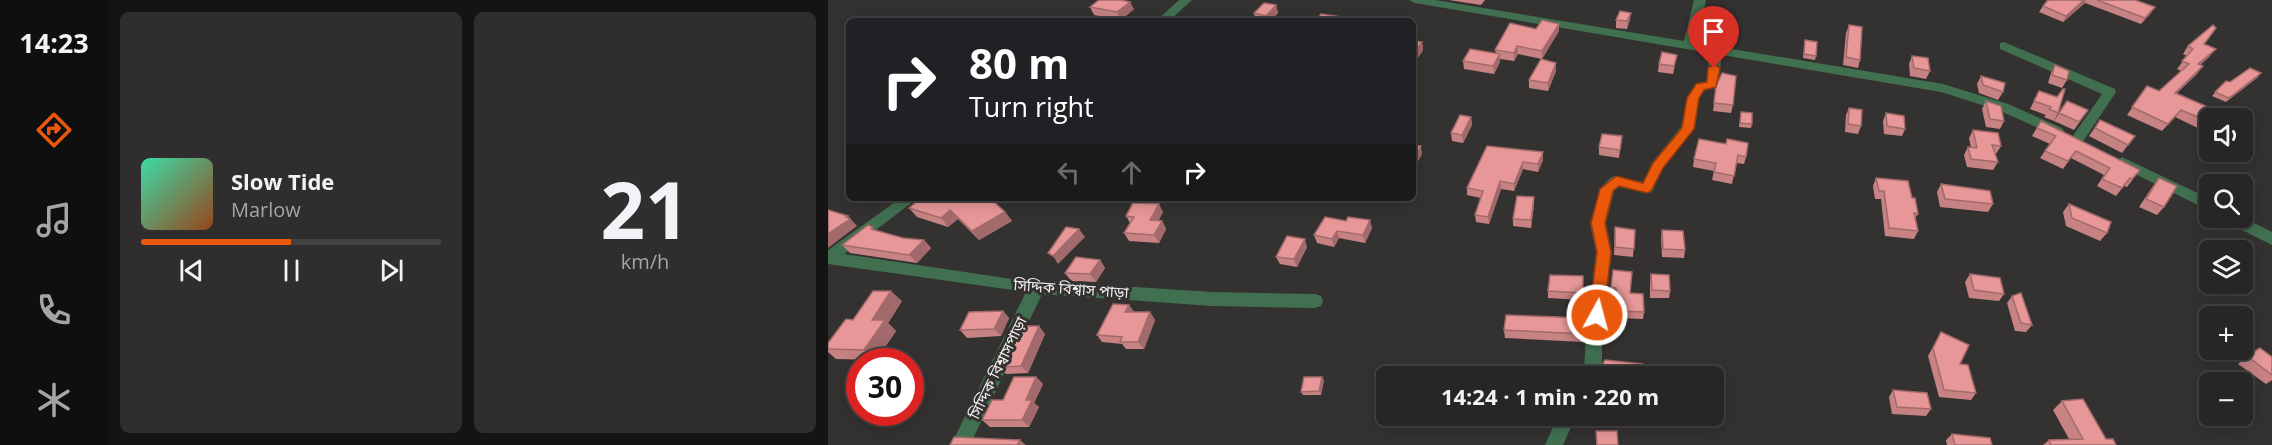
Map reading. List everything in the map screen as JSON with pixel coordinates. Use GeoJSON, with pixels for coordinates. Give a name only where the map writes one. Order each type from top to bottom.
{"type":"FeatureCollection","features":[{"type":"Feature","properties":{"kind":"street"},"geometry":{"type":"LineString","coordinates":[[1165,18],[1186,0]]}},
{"type":"Feature","properties":{"kind":"street"},"geometry":{"type":"LineString","coordinates":[[1415,0],[1943,88],[2003,107],[2082,142],[2110,92],[2004,46]]}},
{"type":"Feature","properties":{"kind":"street"},"geometry":{"type":"LineString","coordinates":[[1689,46],[1700,0]]}},
{"type":"Feature","properties":{"kind":"street"},"geometry":{"type":"LineString","coordinates":[[1593,366],[1594,336],[1604,252],[1598,223],[1607,189],[1616,181],[1647,188],[1657,166],[1688,129],[1696,92],[1700,87],[1712,85],[1716,51]]}},
{"type":"Feature","properties":{"kind":"street"},"geometry":{"type":"LineString","coordinates":[[2108,155],[2199,200]]}},
{"type":"Feature","properties":{"kind":"street"},"geometry":{"type":"LineString","coordinates":[[828,258],[907,201]]}},
{"type":"Feature","properties":{"kind":"street"},"geometry":{"type":"LineString","coordinates":[[2251,228],[2272,239]]}},
{"type":"Feature","properties":{"kind":"street","name":"সিদ্দিক বিশ্বাস পাড়া"},"geometry":{"type":"LineString","coordinates":[[828,258],[1036,289],[1212,299],[1315,301]]}},
{"type":"Feature","properties":{"kind":"street","name":"সিদ্দিক বিশ্বাসপাড়া"},"geometry":{"type":"LineString","coordinates":[[960,445],[1036,289]]}},
{"type":"Feature","properties":{"kind":"street"},"geometry":{"type":"LineString","coordinates":[[1554,445],[1563,426]]}},
{"type":"Feature","properties":{"kind":"building"},"geometry":{"type":"Polygon","coordinates":[[[1099,0],[1130,2],[1117,12],[1090,7],[1099,0]]]}},
{"type":"Feature","properties":{"kind":"building"},"geometry":{"type":"Polygon","coordinates":[[[2048,0],[2084,0],[2066,16],[2043,6],[2048,0]]]}},
{"type":"Feature","properties":{"kind":"building"},"geometry":{"type":"Polygon","coordinates":[[[2097,0],[2135,0],[2155,7],[2145,18],[2097,0]]]}},
{"type":"Feature","properties":{"kind":"building"},"geometry":{"type":"Polygon","coordinates":[[[1264,3],[1276,5],[1266,16],[1254,13],[1264,3]]]}},
{"type":"Feature","properties":{"kind":"building"},"geometry":{"type":"Polygon","coordinates":[[[1620,11],[1631,13],[1627,21],[1616,20],[1620,11]]]}},
{"type":"Feature","properties":{"kind":"building"},"geometry":{"type":"Polygon","coordinates":[[[1321,14],[1342,17],[1341,18],[1318,18],[1321,14]]]}},
{"type":"Feature","properties":{"kind":"building"},"geometry":{"type":"Polygon","coordinates":[[[1542,20],[1559,24],[1542,51],[1517,46],[1514,53],[1495,50],[1510,23],[1536,29],[1542,20]]]}},
{"type":"Feature","properties":{"kind":"building"},"geometry":{"type":"Polygon","coordinates":[[[1849,25],[1862,27],[1860,60],[1846,57],[1849,25]]]}},
{"type":"Feature","properties":{"kind":"building"},"geometry":{"type":"Polygon","coordinates":[[[2213,25],[2216,28],[2204,44],[2216,49],[2198,64],[2203,66],[2175,93],[2210,108],[2199,108],[2199,118],[2181,110],[2168,124],[2132,107],[2147,86],[2159,91],[2189,64],[2182,61],[2193,49],[2188,46],[2213,25]]]}},
{"type":"Feature","properties":{"kind":"building"},"geometry":{"type":"Polygon","coordinates":[[[1805,40],[1817,42],[1816,56],[1804,54],[1805,40]]]}},
{"type":"Feature","properties":{"kind":"building"},"geometry":{"type":"Polygon","coordinates":[[[1416,41],[1422,42],[1416,51],[1416,41]]]}},
{"type":"Feature","properties":{"kind":"building"},"geometry":{"type":"Polygon","coordinates":[[[1470,49],[1500,54],[1493,66],[1463,61],[1470,49]]]}},
{"type":"Feature","properties":{"kind":"building"},"geometry":{"type":"Polygon","coordinates":[[[1662,52],[1677,55],[1674,66],[1659,64],[1662,52]]]}},
{"type":"Feature","properties":{"kind":"building"},"geometry":{"type":"Polygon","coordinates":[[[1912,56],[1928,58],[1930,71],[1914,68],[1912,56]]]}},
{"type":"Feature","properties":{"kind":"building"},"geometry":{"type":"Polygon","coordinates":[[[1541,59],[1556,63],[1548,83],[1529,80],[1541,59]]]}},
{"type":"Feature","properties":{"kind":"building"},"geometry":{"type":"Polygon","coordinates":[[[2055,65],[2069,71],[2067,80],[2052,75],[2055,65]]]}},
{"type":"Feature","properties":{"kind":"building"},"geometry":{"type":"Polygon","coordinates":[[[2250,68],[2261,73],[2229,98],[2215,92],[2226,81],[2230,82],[2250,68]]]}},
{"type":"Feature","properties":{"kind":"building"},"geometry":{"type":"Polygon","coordinates":[[[1722,73],[1736,76],[1733,105],[1714,103],[1716,86],[1722,73]]]}},
{"type":"Feature","properties":{"kind":"building"},"geometry":{"type":"Polygon","coordinates":[[[1981,76],[2005,83],[2003,92],[1983,85],[1981,76]]]}},
{"type":"Feature","properties":{"kind":"building"},"geometry":{"type":"Polygon","coordinates":[[[2065,89],[2058,113],[2049,109],[2051,107],[2034,101],[2039,91],[2057,97],[2065,89]]]}},
{"type":"Feature","properties":{"kind":"building"},"geometry":{"type":"Polygon","coordinates":[[[1986,101],[2001,106],[2004,121],[1990,119],[1986,101]]]}},
{"type":"Feature","properties":{"kind":"building"},"geometry":{"type":"Polygon","coordinates":[[[2067,101],[2088,110],[2079,122],[2059,113],[2067,101]]]}},
{"type":"Feature","properties":{"kind":"building"},"geometry":{"type":"Polygon","coordinates":[[[1849,108],[1862,110],[1861,126],[1848,124],[1849,108]]]}},
{"type":"Feature","properties":{"kind":"building"},"geometry":{"type":"Polygon","coordinates":[[[1741,112],[1752,113],[1752,124],[1740,123],[1741,112]]]}},
{"type":"Feature","properties":{"kind":"building"},"geometry":{"type":"Polygon","coordinates":[[[1886,113],[1904,116],[1905,129],[1887,126],[1886,113]]]}},
{"type":"Feature","properties":{"kind":"building"},"geometry":{"type":"Polygon","coordinates":[[[1460,115],[1471,117],[1462,135],[1451,133],[1460,115]]]}},
{"type":"Feature","properties":{"kind":"building"},"geometry":{"type":"Polygon","coordinates":[[[2100,120],[2135,136],[2128,145],[2095,128],[2100,120]]]}},
{"type":"Feature","properties":{"kind":"building"},"geometry":{"type":"Polygon","coordinates":[[[2041,121],[2140,170],[2122,188],[2102,179],[2110,168],[2076,151],[2068,161],[2045,151],[2056,136],[2037,128],[2041,121]]]}},
{"type":"Feature","properties":{"kind":"building"},"geometry":{"type":"Polygon","coordinates":[[[1973,130],[1998,133],[2001,146],[1992,145],[1998,162],[1971,159],[1968,147],[1977,148],[1973,130]]]}},
{"type":"Feature","properties":{"kind":"building"},"geometry":{"type":"Polygon","coordinates":[[[1602,134],[1622,136],[1620,150],[1599,147],[1602,134]]]}},
{"type":"Feature","properties":{"kind":"building"},"geometry":{"type":"Polygon","coordinates":[[[1699,139],[1726,144],[1727,139],[1748,143],[1746,157],[1738,155],[1734,176],[1714,172],[1716,163],[1694,159],[1699,139]]]}},
{"type":"Feature","properties":{"kind":"building"},"geometry":{"type":"Polygon","coordinates":[[[1416,145],[1421,146],[1416,155],[1416,145]]]}},
{"type":"Feature","properties":{"kind":"building"},"geometry":{"type":"Polygon","coordinates":[[[1487,146],[1543,152],[1538,164],[1523,162],[1514,184],[1500,181],[1488,217],[1475,215],[1483,191],[1467,188],[1487,146]]]}},
{"type":"Feature","properties":{"kind":"building"},"geometry":{"type":"Polygon","coordinates":[[[1876,178],[1908,181],[1912,198],[1915,198],[1918,214],[1914,213],[1918,231],[1889,228],[1884,191],[1879,191],[1876,178]]]}},
{"type":"Feature","properties":{"kind":"building"},"geometry":{"type":"Polygon","coordinates":[[[2159,178],[2177,186],[2164,207],[2146,199],[2159,178]]]}},
{"type":"Feature","properties":{"kind":"building"},"geometry":{"type":"Polygon","coordinates":[[[1941,184],[1990,191],[1993,204],[1945,199],[1941,184]]]}},
{"type":"Feature","properties":{"kind":"building"},"geometry":{"type":"Polygon","coordinates":[[[1517,196],[1534,197],[1531,220],[1513,219],[1517,196]]]}},
{"type":"Feature","properties":{"kind":"building"},"geometry":{"type":"Polygon","coordinates":[[[917,201],[993,201],[1005,212],[972,231],[950,210],[941,218],[909,208],[917,201]]]}},
{"type":"Feature","properties":{"kind":"building"},"geometry":{"type":"Polygon","coordinates":[[[1133,203],[1159,204],[1150,220],[1162,221],[1154,235],[1124,233],[1134,217],[1126,216],[1133,203]]]}},
{"type":"Feature","properties":{"kind":"building"},"geometry":{"type":"Polygon","coordinates":[[[2069,204],[2111,222],[2107,233],[2072,218],[2069,204]]]}},
{"type":"Feature","properties":{"kind":"building"},"geometry":{"type":"Polygon","coordinates":[[[828,210],[848,216],[846,217],[850,219],[828,234],[828,210]]]}},
{"type":"Feature","properties":{"kind":"building"},"geometry":{"type":"Polygon","coordinates":[[[1325,217],[1346,221],[1348,217],[1370,220],[1363,235],[1337,231],[1332,239],[1314,235],[1325,217]]]}},
{"type":"Feature","properties":{"kind":"building"},"geometry":{"type":"Polygon","coordinates":[[[868,225],[873,227],[871,229],[903,238],[924,240],[909,255],[842,245],[868,225]]]}},
{"type":"Feature","properties":{"kind":"building"},"geometry":{"type":"Polygon","coordinates":[[[1066,227],[1079,229],[1053,256],[1048,253],[1066,227]]]}},
{"type":"Feature","properties":{"kind":"building"},"geometry":{"type":"Polygon","coordinates":[[[1615,227],[1635,230],[1634,249],[1615,247],[1615,227]]]}},
{"type":"Feature","properties":{"kind":"building"},"geometry":{"type":"Polygon","coordinates":[[[1662,230],[1683,231],[1685,250],[1663,249],[1662,230]]]}},
{"type":"Feature","properties":{"kind":"building"},"geometry":{"type":"Polygon","coordinates":[[[1287,236],[1305,239],[1294,259],[1276,257],[1287,236]]]}},
{"type":"Feature","properties":{"kind":"building"},"geometry":{"type":"Polygon","coordinates":[[[1076,257],[1100,260],[1090,274],[1065,273],[1076,257]]]}},
{"type":"Feature","properties":{"kind":"building"},"geometry":{"type":"Polygon","coordinates":[[[1613,270],[1632,272],[1630,293],[1643,294],[1644,312],[1617,311],[1616,288],[1611,287],[1613,270]]]}},
{"type":"Feature","properties":{"kind":"building"},"geometry":{"type":"Polygon","coordinates":[[[1651,274],[1669,275],[1670,291],[1652,290],[1651,274]]]}},
{"type":"Feature","properties":{"kind":"building"},"geometry":{"type":"Polygon","coordinates":[[[1970,274],[2000,278],[2004,294],[1974,290],[1970,274]]]}},
{"type":"Feature","properties":{"kind":"building"},"geometry":{"type":"Polygon","coordinates":[[[1550,275],[1583,276],[1583,293],[1548,291],[1550,275]]]}},
{"type":"Feature","properties":{"kind":"building"},"geometry":{"type":"Polygon","coordinates":[[[873,291],[891,291],[872,320],[885,320],[865,348],[828,349],[828,343],[846,319],[853,320],[873,291]]]}},
{"type":"Feature","properties":{"kind":"building"},"geometry":{"type":"Polygon","coordinates":[[[2021,293],[2032,325],[2021,323],[2012,296],[2021,293]]]}},
{"type":"Feature","properties":{"kind":"building"},"geometry":{"type":"Polygon","coordinates":[[[1113,304],[1129,305],[1125,312],[1150,312],[1138,342],[1120,342],[1122,337],[1097,335],[1113,304]]]}},
{"type":"Feature","properties":{"kind":"building"},"geometry":{"type":"Polygon","coordinates":[[[1003,311],[994,329],[960,330],[969,312],[1003,311]]]}},
{"type":"Feature","properties":{"kind":"building"},"geometry":{"type":"Polygon","coordinates":[[[1506,315],[1585,318],[1584,334],[1504,330],[1506,315]]]}},
{"type":"Feature","properties":{"kind":"building"},"geometry":{"type":"Polygon","coordinates":[[[1019,326],[1039,326],[1021,366],[999,367],[1019,326]]]}},
{"type":"Feature","properties":{"kind":"building"},"geometry":{"type":"Polygon","coordinates":[[[1941,332],[1969,345],[1960,364],[1968,365],[1976,393],[1944,390],[1933,348],[1941,332]]]}},
{"type":"Feature","properties":{"kind":"building"},"geometry":{"type":"Polygon","coordinates":[[[2260,348],[2272,357],[2272,375],[2252,360],[2253,352],[2260,348]]]}},
{"type":"Feature","properties":{"kind":"building"},"geometry":{"type":"Polygon","coordinates":[[[1605,360],[1643,364],[1643,366],[1602,366],[1605,360]]]}},
{"type":"Feature","properties":{"kind":"building"},"geometry":{"type":"Polygon","coordinates":[[[1014,377],[1036,377],[1026,400],[1032,400],[1022,420],[982,420],[992,400],[1003,400],[1014,377]]]}},
{"type":"Feature","properties":{"kind":"building"},"geometry":{"type":"Polygon","coordinates":[[[1304,377],[1322,377],[1319,391],[1301,392],[1304,377]]]}},
{"type":"Feature","properties":{"kind":"building"},"geometry":{"type":"Polygon","coordinates":[[[1893,390],[1927,393],[1931,409],[1897,407],[1893,390]]]}},
{"type":"Feature","properties":{"kind":"building"},"geometry":{"type":"Polygon","coordinates":[[[2083,399],[2106,439],[2113,439],[2116,445],[2051,445],[2049,440],[2083,439],[2062,401],[2083,399]]]}},
{"type":"Feature","properties":{"kind":"building"},"geometry":{"type":"Polygon","coordinates":[[[1596,431],[1617,431],[1618,445],[1597,445],[1596,431]]]}},
{"type":"Feature","properties":{"kind":"building"},"geometry":{"type":"Polygon","coordinates":[[[1952,434],[1990,438],[1992,445],[1955,445],[1952,434]]]}},
{"type":"Feature","properties":{"kind":"building"},"geometry":{"type":"Polygon","coordinates":[[[954,437],[1020,440],[1017,445],[950,445],[954,437]]]}},
{"type":"Feature","properties":{"kind":"route"},"geometry":{"type":"LineString","coordinates":[[1597,315],[1604,252],[1598,223],[1607,189],[1616,181],[1647,188],[1657,166],[1688,129],[1693,98],[1700,87],[1712,85],[1714,68]]}}]}
